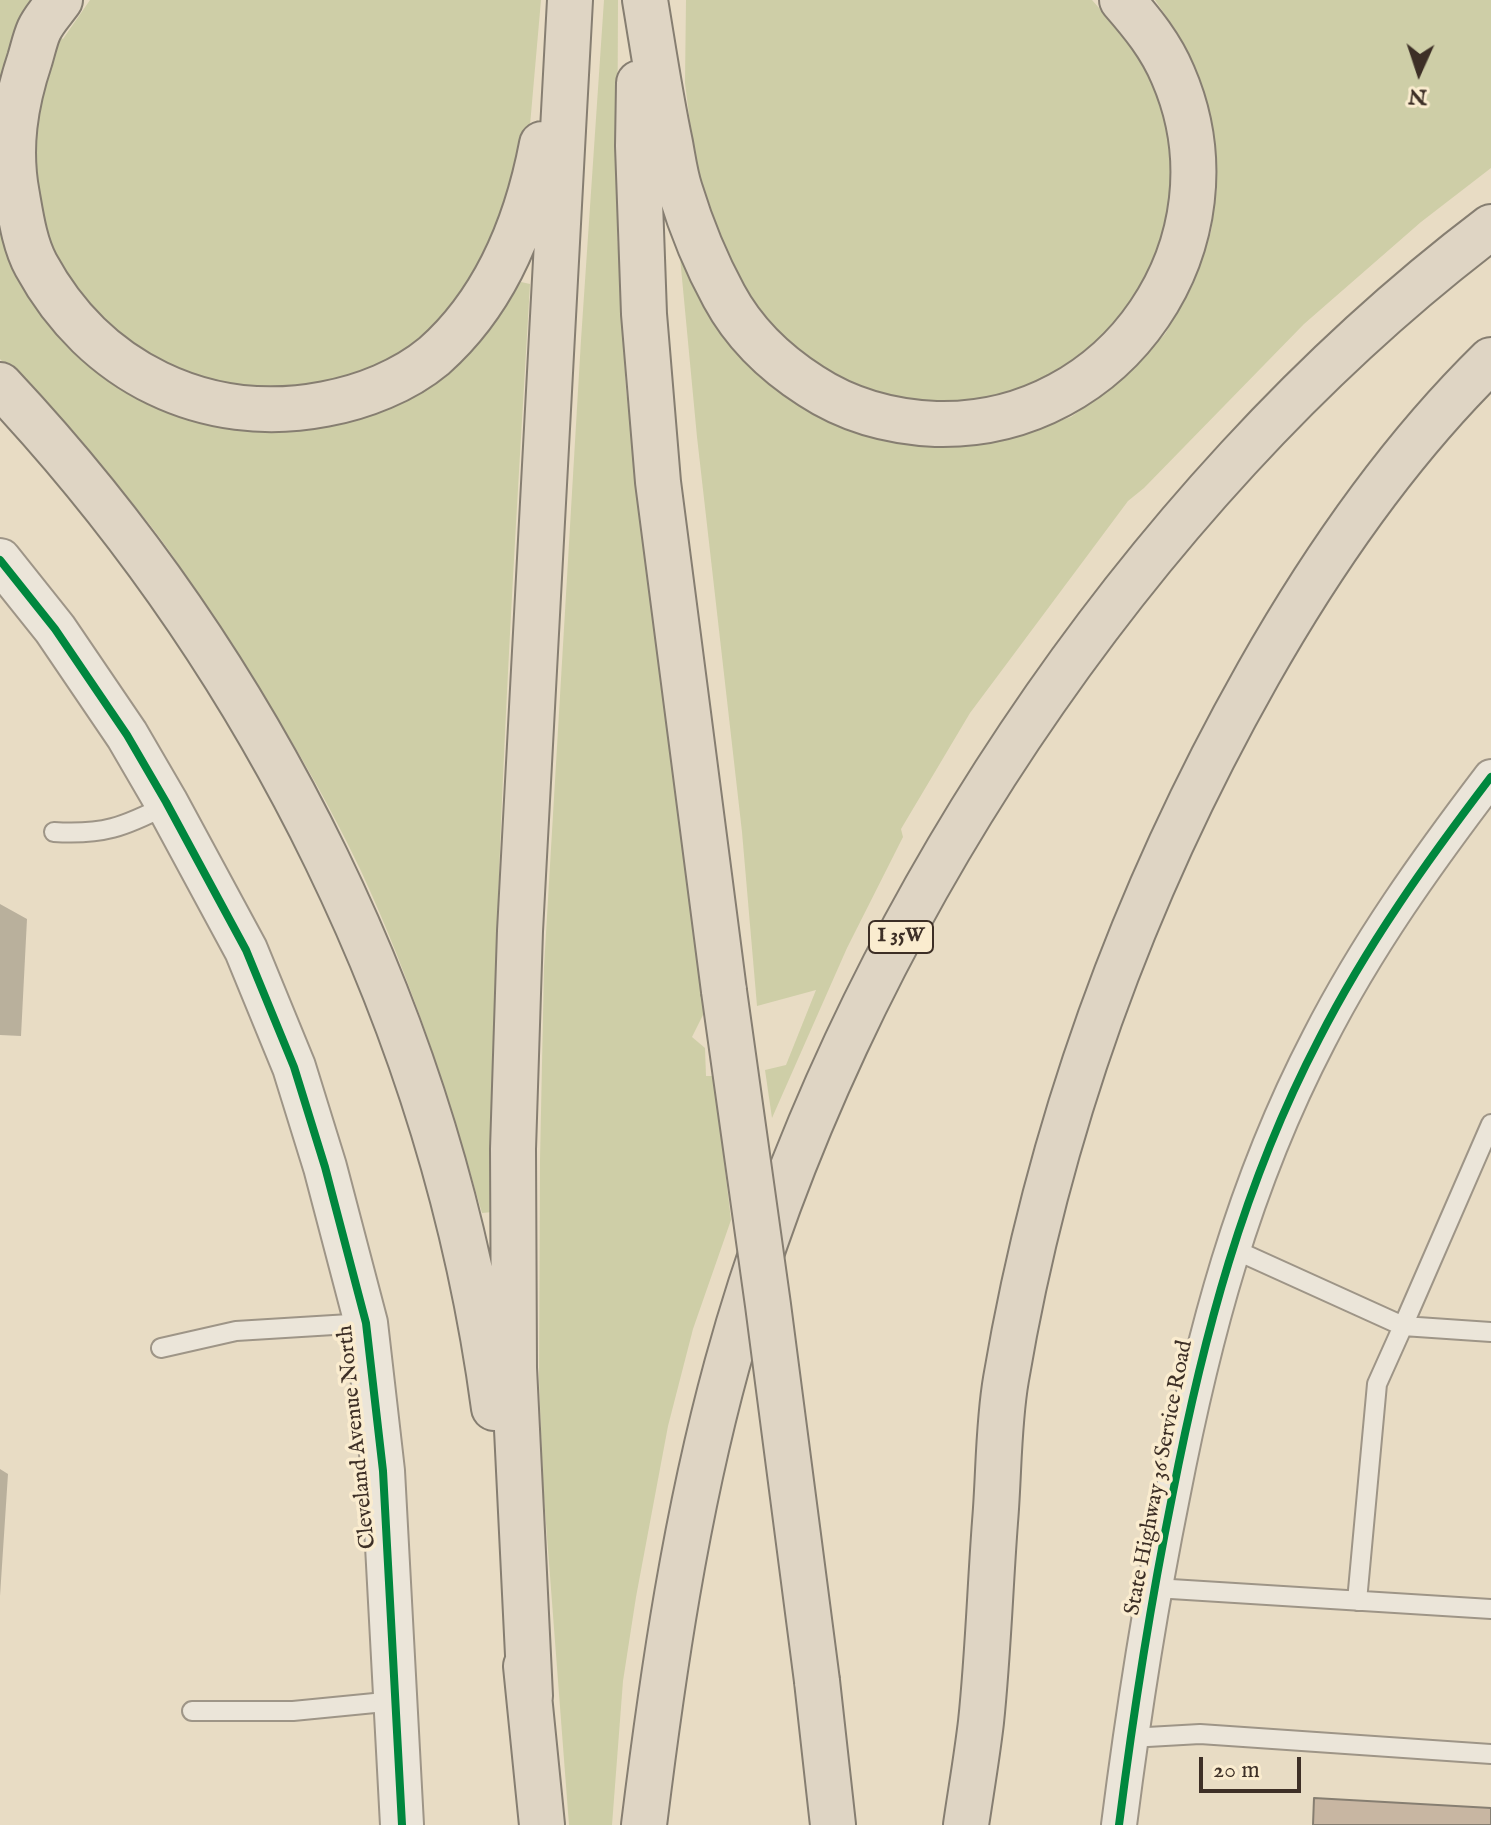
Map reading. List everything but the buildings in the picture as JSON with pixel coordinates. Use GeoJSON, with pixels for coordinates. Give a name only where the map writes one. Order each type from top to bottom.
{"type":"FeatureCollection","features":[{"type":"Feature","properties":{"kind":"highway"},"geometry":{"type":"LineString","coordinates":[[60,0],[39,30],[13,127],[13,173],[21,218],[35,262],[59,302],[91,339],[125,367],[161,386],[207,402],[254,410],[295,410],[343,401],[388,385],[432,358],[488,294],[513,243],[533,191],[568,0]]}},
{"type":"Feature","properties":{"kind":"highway"},"geometry":{"type":"LineString","coordinates":[[530,1696],[514,1368],[513,1149],[520,931],[568,0]]}},
{"type":"Feature","properties":{"kind":"highway"},"geometry":{"type":"LineString","coordinates":[[643,0],[679,189],[700,245],[725,298],[758,346],[787,371],[828,397],[872,416],[914,423],[962,424],[1009,417],[1052,400],[1109,362],[1145,321],[1169,278],[1188,232],[1194,168],[1188,124],[1174,75],[1149,31],[1122,0]]}},
{"type":"Feature","properties":{"kind":"highway"},"geometry":{"type":"LineString","coordinates":[[643,0],[638,146],[645,329],[658,482],[817,1681],[833,1825]]}},
{"type":"Feature","properties":{"kind":"highway","name":"I 35W"},"geometry":{"type":"LineString","coordinates":[[644,1825],[660,1692],[705,1450],[728,1362],[758,1264],[820,1105],[869,998],[924,893],[984,792],[1049,693],[1119,598],[1195,507],[1274,421],[1359,338],[1447,260],[1491,227]]}},
{"type":"Feature","properties":{"kind":"highway"},"geometry":{"type":"LineString","coordinates":[[966,1825],[981,1722],[1005,1383],[1057,1152],[1093,1035],[1131,933],[1175,834],[1223,737],[1276,642],[1348,532],[1409,451],[1491,360]]}},
{"type":"Feature","properties":{"kind":"highway"},"geometry":{"type":"LineString","coordinates":[[0,385],[108,508],[185,614],[256,725],[318,841],[359,930],[407,1053],[446,1178],[476,1306],[493,1403],[530,1696],[542,1825]]}},
{"type":"Feature","properties":{"kind":"street","name":"Cleveland Avenue North"},"geometry":{"type":"LineString","coordinates":[[0,560],[55,629],[127,735],[246,950],[294,1067],[325,1167],[366,1323],[383,1471],[402,1825]]}},
{"type":"Feature","properties":{"kind":"street","name":"State Highway 36 Service Road"},"geometry":{"type":"LineString","coordinates":[[1119,1825],[1155,1588],[1192,1392],[1231,1248],[1276,1131],[1325,1027],[1389,917],[1429,858],[1491,777]]}},
{"type":"Feature","properties":{"kind":"lane"},"geometry":{"type":"LineString","coordinates":[[54,832],[83,834],[126,826],[167,805]]}},
{"type":"Feature","properties":{"kind":"lane"},"geometry":{"type":"LineString","coordinates":[[1357,1601],[1377,1384],[1491,1124]]}},
{"type":"Feature","properties":{"kind":"lane"},"geometry":{"type":"LineString","coordinates":[[1231,1248],[1403,1326],[1491,1332]]}},
{"type":"Feature","properties":{"kind":"lane"},"geometry":{"type":"LineString","coordinates":[[161,1348],[236,1331],[366,1323]]}},
{"type":"Feature","properties":{"kind":"lane"},"geometry":{"type":"LineString","coordinates":[[1155,1588],[1491,1609]]}},
{"type":"Feature","properties":{"kind":"lane"},"geometry":{"type":"LineString","coordinates":[[192,1711],[293,1711],[395,1701]]}},
{"type":"Feature","properties":{"kind":"lane"},"geometry":{"type":"LineString","coordinates":[[1130,1738],[1200,1734],[1491,1754]]}},
{"type":"Feature","properties":{"kind":"green space"},"geometry":{"type":"Polygon","coordinates":[[[0,0],[42,0],[0,106],[0,0]]]}},
{"type":"Feature","properties":{"kind":"green space"},"geometry":{"type":"Polygon","coordinates":[[[90,0],[541,0],[528,148],[474,286],[409,351],[347,382],[258,393],[187,378],[123,343],[60,268],[37,212],[32,120],[59,37],[63,39],[90,0]]]}},
{"type":"Feature","properties":{"kind":"green space"},"geometry":{"type":"Polygon","coordinates":[[[604,0],[618,0],[617,231],[626,390],[704,1013],[692,1037],[705,1048],[706,1076],[714,1076],[731,1220],[693,1329],[668,1426],[623,1681],[612,1825],[569,1825],[543,1484],[539,1380],[540,1160],[544,967],[604,0]]]}},
{"type":"Feature","properties":{"kind":"green space"},"geometry":{"type":"Polygon","coordinates":[[[686,0],[1092,0],[1145,60],[1171,137],[1174,170],[1163,252],[1111,339],[1015,398],[905,406],[819,375],[765,326],[722,255],[687,140],[692,139],[685,83],[686,0]]]}},
{"type":"Feature","properties":{"kind":"green space"},"geometry":{"type":"Polygon","coordinates":[[[1155,0],[1491,0],[1491,168],[1421,222],[1304,324],[1128,501],[970,713],[901,829],[903,837],[847,948],[772,1118],[765,1070],[786,1065],[816,990],[757,1006],[742,832],[697,437],[678,236],[720,319],[954,446],[1008,438],[1071,417],[1125,377],[1165,334],[1193,285],[1211,232],[1217,187],[1209,111],[1196,72],[1177,32],[1155,0]]]}},
{"type":"Feature","properties":{"kind":"green space"},"geometry":{"type":"Polygon","coordinates":[[[0,177],[30,281],[230,427],[482,333],[521,282],[530,284],[500,864],[493,1212],[482,1213],[443,1083],[397,955],[361,871],[311,774],[159,536],[96,461],[0,359],[0,177]]]}},
{"type":"Feature","properties":{"kind":"cycle path"},"geometry":{"type":"LineString","coordinates":[[0,560],[55,629],[127,735],[166,802],[246,950],[294,1067],[325,1167],[366,1323],[383,1471],[402,1825]]}},
{"type":"Feature","properties":{"kind":"cycle path"},"geometry":{"type":"LineString","coordinates":[[1119,1825],[1149,1620],[1184,1437],[1212,1320],[1247,1206],[1292,1094],[1357,970],[1399,904],[1491,777]]}}]}
